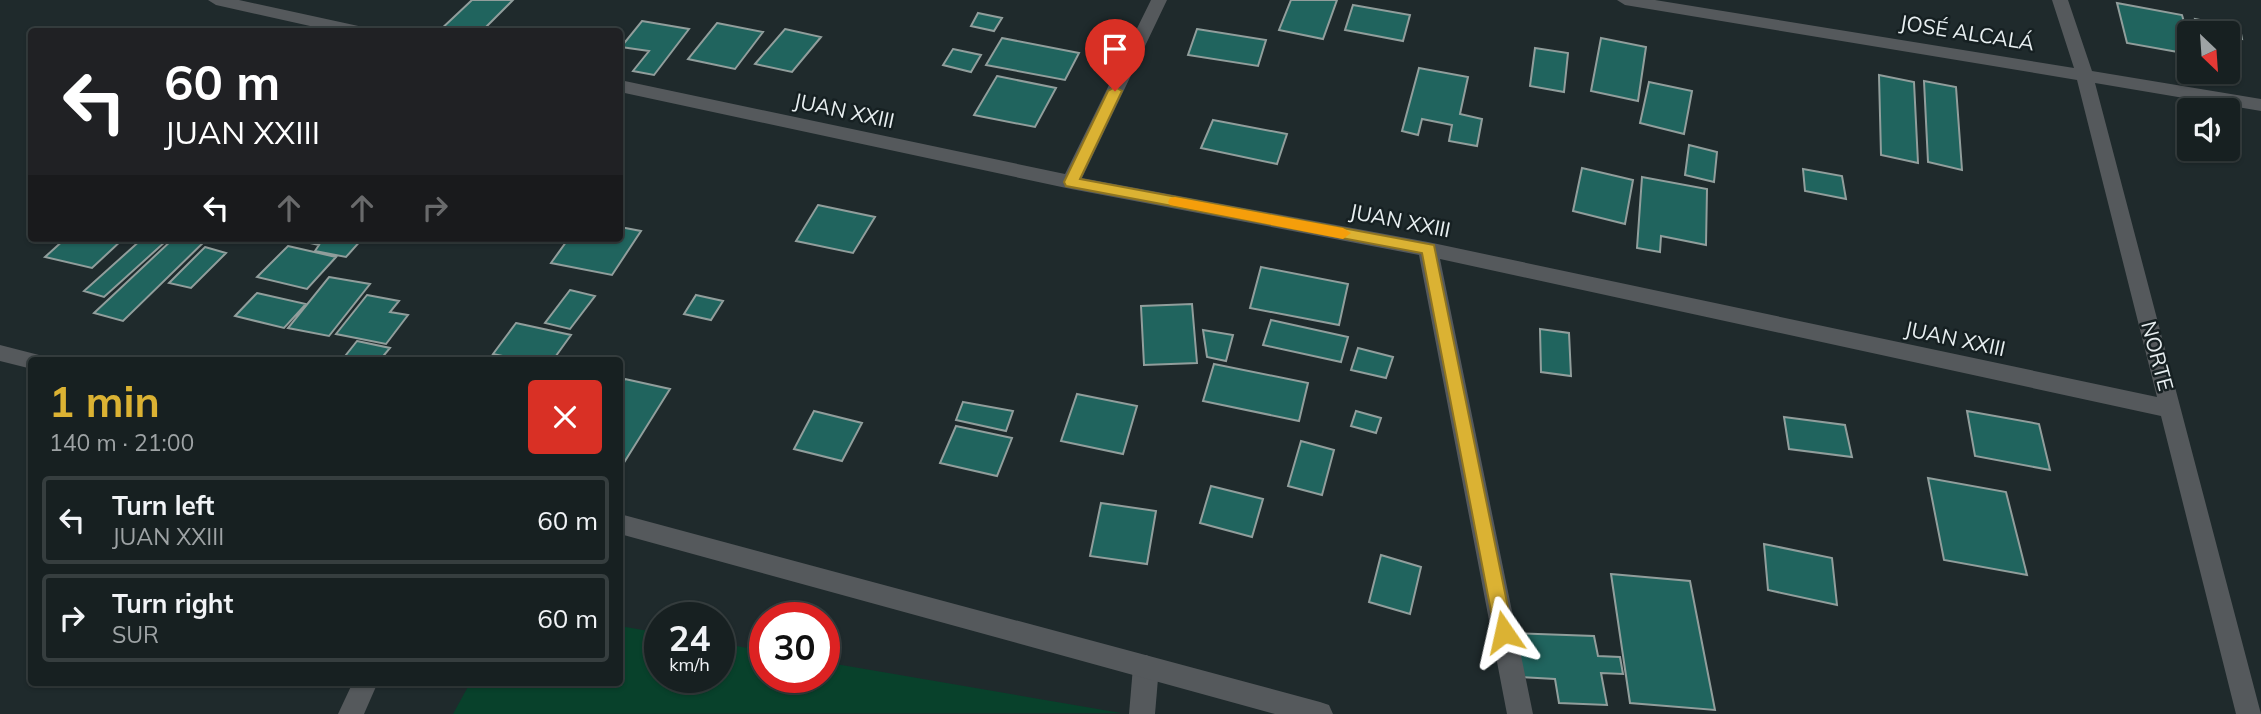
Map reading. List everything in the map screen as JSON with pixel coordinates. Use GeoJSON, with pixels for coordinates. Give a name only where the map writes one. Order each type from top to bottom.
{"type":"FeatureCollection","features":[{"type":"Feature","properties":{"kind":"street"},"geometry":{"type":"LineString","coordinates":[[216,0],[345,28]]}},
{"type":"Feature","properties":{"kind":"street"},"geometry":{"type":"LineString","coordinates":[[1071,182],[1159,0]]}},
{"type":"Feature","properties":{"kind":"street","name":"JOSÉ ALCALÁ"},"geometry":{"type":"LineString","coordinates":[[1625,0],[2261,105]]}},
{"type":"Feature","properties":{"kind":"street","name":"NORTE"},"geometry":{"type":"LineString","coordinates":[[2060,0],[2084,75],[2249,714]]}},
{"type":"Feature","properties":{"kind":"street","name":"JUAN XXIII"},"geometry":{"type":"LineString","coordinates":[[623,87],[1071,182],[1429,249],[2171,409]]}},
{"type":"Feature","properties":{"kind":"street"},"geometry":{"type":"LineString","coordinates":[[1429,249],[1520,714]]}},
{"type":"Feature","properties":{"kind":"street"},"geometry":{"type":"LineString","coordinates":[[0,353],[28,360]]}},
{"type":"Feature","properties":{"kind":"street"},"geometry":{"type":"LineString","coordinates":[[623,525],[1320,714]]}},
{"type":"Feature","properties":{"kind":"street"},"geometry":{"type":"LineString","coordinates":[[1142,714],[1146,667]]}},
{"type":"Feature","properties":{"kind":"street"},"geometry":{"type":"LineString","coordinates":[[351,714],[364,686]]}},
{"type":"Feature","properties":{"kind":"green space"},"geometry":{"type":"Polygon","coordinates":[[[623,627],[644,630],[644,693],[735,693],[735,646],[749,648],[749,693],[840,693],[840,665],[1121,713],[453,714],[468,686],[623,686],[623,627]]]}},
{"type":"Feature","properties":{"kind":"building"},"geometry":{"type":"Polygon","coordinates":[[[472,0],[513,0],[485,28],[442,28],[472,0]]]}},
{"type":"Feature","properties":{"kind":"building"},"geometry":{"type":"Polygon","coordinates":[[[1291,0],[1337,0],[1323,39],[1279,30],[1291,0]]]}},
{"type":"Feature","properties":{"kind":"building"},"geometry":{"type":"Polygon","coordinates":[[[2117,3],[2182,15],[2184,21],[2177,21],[2177,52],[2127,43],[2117,3]]]}},
{"type":"Feature","properties":{"kind":"building"},"geometry":{"type":"Polygon","coordinates":[[[1353,5],[1410,15],[1403,41],[1345,30],[1353,5]]]}},
{"type":"Feature","properties":{"kind":"building"},"geometry":{"type":"Polygon","coordinates":[[[978,13],[1002,18],[994,31],[971,26],[978,13]]]}},
{"type":"Feature","properties":{"kind":"building"},"geometry":{"type":"Polygon","coordinates":[[[642,21],[689,29],[654,75],[633,71],[649,51],[623,47],[642,21]]]}},
{"type":"Feature","properties":{"kind":"building"},"geometry":{"type":"Polygon","coordinates":[[[717,23],[763,32],[735,69],[688,59],[717,23]]]}},
{"type":"Feature","properties":{"kind":"building"},"geometry":{"type":"Polygon","coordinates":[[[785,29],[821,37],[792,72],[755,64],[785,29]]]}},
{"type":"Feature","properties":{"kind":"building"},"geometry":{"type":"Polygon","coordinates":[[[1197,29],[1266,40],[1258,66],[1188,55],[1197,29]]]}},
{"type":"Feature","properties":{"kind":"building"},"geometry":{"type":"Polygon","coordinates":[[[1002,38],[1079,53],[1065,80],[986,65],[1002,38]]]}},
{"type":"Feature","properties":{"kind":"building"},"geometry":{"type":"Polygon","coordinates":[[[1601,38],[1646,47],[1638,101],[1591,91],[1601,38]]]}},
{"type":"Feature","properties":{"kind":"building"},"geometry":{"type":"Polygon","coordinates":[[[1535,48],[1568,53],[1564,92],[1530,86],[1535,48]]]}},
{"type":"Feature","properties":{"kind":"building"},"geometry":{"type":"Polygon","coordinates":[[[953,49],[981,55],[971,72],[943,65],[953,49]]]}},
{"type":"Feature","properties":{"kind":"building"},"geometry":{"type":"Polygon","coordinates":[[[1419,68],[1468,77],[1460,114],[1482,119],[1477,146],[1449,141],[1452,125],[1422,119],[1418,135],[1402,131],[1419,68]]]}},
{"type":"Feature","properties":{"kind":"building"},"geometry":{"type":"Polygon","coordinates":[[[1879,75],[1914,82],[1918,163],[1881,155],[1879,75]]]}},
{"type":"Feature","properties":{"kind":"building"},"geometry":{"type":"Polygon","coordinates":[[[997,76],[1056,88],[1035,127],[974,115],[997,76]]]}},
{"type":"Feature","properties":{"kind":"building"},"geometry":{"type":"Polygon","coordinates":[[[1924,81],[1956,87],[1962,170],[1928,162],[1924,81]]]}},
{"type":"Feature","properties":{"kind":"building"},"geometry":{"type":"Polygon","coordinates":[[[1649,82],[1692,91],[1684,134],[1640,123],[1649,82]]]}},
{"type":"Feature","properties":{"kind":"building"},"geometry":{"type":"Polygon","coordinates":[[[1213,120],[1287,134],[1277,164],[1201,148],[1213,120]]]}},
{"type":"Feature","properties":{"kind":"building"},"geometry":{"type":"Polygon","coordinates":[[[1689,145],[1717,152],[1714,182],[1685,175],[1689,145]]]}},
{"type":"Feature","properties":{"kind":"building"},"geometry":{"type":"Polygon","coordinates":[[[1582,168],[1633,180],[1625,224],[1573,211],[1582,168]]]}},
{"type":"Feature","properties":{"kind":"building"},"geometry":{"type":"Polygon","coordinates":[[[1803,169],[1842,176],[1846,199],[1805,191],[1803,169]]]}},
{"type":"Feature","properties":{"kind":"building"},"geometry":{"type":"Polygon","coordinates":[[[1642,177],[1707,189],[1706,245],[1661,236],[1660,252],[1637,248],[1642,177]]]}},
{"type":"Feature","properties":{"kind":"building"},"geometry":{"type":"Polygon","coordinates":[[[818,205],[875,217],[853,253],[796,241],[818,205]]]}},
{"type":"Feature","properties":{"kind":"building"},"geometry":{"type":"Polygon","coordinates":[[[623,228],[641,231],[612,275],[551,263],[566,242],[623,242],[623,228]]]}},
{"type":"Feature","properties":{"kind":"building"},"geometry":{"type":"Polygon","coordinates":[[[62,242],[120,242],[92,268],[45,257],[62,242]]]}},
{"type":"Feature","properties":{"kind":"building"},"geometry":{"type":"Polygon","coordinates":[[[139,242],[165,242],[104,297],[84,291],[139,242]]]}},
{"type":"Feature","properties":{"kind":"building"},"geometry":{"type":"Polygon","coordinates":[[[170,242],[204,242],[123,321],[94,313],[170,242]]]}},
{"type":"Feature","properties":{"kind":"building"},"geometry":{"type":"Polygon","coordinates":[[[306,242],[359,242],[346,257],[315,251],[319,245],[306,242]]]}},
{"type":"Feature","properties":{"kind":"building"},"geometry":{"type":"Polygon","coordinates":[[[288,246],[336,257],[307,289],[257,277],[288,246]]]}},
{"type":"Feature","properties":{"kind":"building"},"geometry":{"type":"Polygon","coordinates":[[[205,247],[226,253],[191,288],[169,283],[205,247]]]}},
{"type":"Feature","properties":{"kind":"building"},"geometry":{"type":"Polygon","coordinates":[[[1261,267],[1348,284],[1339,325],[1250,308],[1261,267]]]}},
{"type":"Feature","properties":{"kind":"building"},"geometry":{"type":"Polygon","coordinates":[[[329,277],[370,284],[329,336],[288,328],[329,277]]]}},
{"type":"Feature","properties":{"kind":"building"},"geometry":{"type":"Polygon","coordinates":[[[570,290],[595,296],[570,329],[545,323],[570,290]]]}},
{"type":"Feature","properties":{"kind":"building"},"geometry":{"type":"Polygon","coordinates":[[[257,293],[306,304],[284,328],[235,316],[257,293]]]}},
{"type":"Feature","properties":{"kind":"building"},"geometry":{"type":"Polygon","coordinates":[[[367,295],[399,301],[390,312],[408,315],[386,344],[336,334],[367,295]]]}},
{"type":"Feature","properties":{"kind":"building"},"geometry":{"type":"Polygon","coordinates":[[[696,295],[723,301],[711,320],[684,314],[696,295]]]}},
{"type":"Feature","properties":{"kind":"building"},"geometry":{"type":"Polygon","coordinates":[[[1192,304],[1197,363],[1144,365],[1141,306],[1192,304]]]}},
{"type":"Feature","properties":{"kind":"building"},"geometry":{"type":"Polygon","coordinates":[[[1271,320],[1348,337],[1341,362],[1263,345],[1271,320]]]}},
{"type":"Feature","properties":{"kind":"building"},"geometry":{"type":"Polygon","coordinates":[[[516,323],[571,335],[555,357],[508,357],[493,354],[516,323]]]}},
{"type":"Feature","properties":{"kind":"building"},"geometry":{"type":"Polygon","coordinates":[[[1540,329],[1569,333],[1571,376],[1541,372],[1540,329]]]}},
{"type":"Feature","properties":{"kind":"building"},"geometry":{"type":"Polygon","coordinates":[[[1203,330],[1233,335],[1226,361],[1207,357],[1203,330]]]}},
{"type":"Feature","properties":{"kind":"building"},"geometry":{"type":"Polygon","coordinates":[[[357,341],[390,348],[382,357],[344,357],[357,341]]]}},
{"type":"Feature","properties":{"kind":"building"},"geometry":{"type":"Polygon","coordinates":[[[1358,348],[1393,357],[1386,378],[1351,370],[1358,348]]]}},
{"type":"Feature","properties":{"kind":"building"},"geometry":{"type":"Polygon","coordinates":[[[1214,364],[1308,383],[1299,421],[1203,401],[1214,364]]]}},
{"type":"Feature","properties":{"kind":"building"},"geometry":{"type":"Polygon","coordinates":[[[625,379],[670,389],[623,464],[625,379]]]}},
{"type":"Feature","properties":{"kind":"building"},"geometry":{"type":"Polygon","coordinates":[[[1077,394],[1137,406],[1123,454],[1061,441],[1077,394]]]}},
{"type":"Feature","properties":{"kind":"building"},"geometry":{"type":"Polygon","coordinates":[[[963,402],[1013,411],[1006,431],[956,420],[963,402]]]}},
{"type":"Feature","properties":{"kind":"building"},"geometry":{"type":"Polygon","coordinates":[[[814,411],[862,423],[842,461],[794,449],[814,411]]]}},
{"type":"Feature","properties":{"kind":"building"},"geometry":{"type":"Polygon","coordinates":[[[1356,411],[1381,418],[1376,433],[1351,426],[1356,411]]]}},
{"type":"Feature","properties":{"kind":"building"},"geometry":{"type":"Polygon","coordinates":[[[1967,411],[2039,424],[2050,470],[1975,456],[1967,411]]]}},
{"type":"Feature","properties":{"kind":"building"},"geometry":{"type":"Polygon","coordinates":[[[1784,417],[1845,425],[1852,457],[1789,449],[1784,417]]]}},
{"type":"Feature","properties":{"kind":"building"},"geometry":{"type":"Polygon","coordinates":[[[956,426],[1012,438],[997,476],[940,463],[956,426]]]}},
{"type":"Feature","properties":{"kind":"building"},"geometry":{"type":"Polygon","coordinates":[[[1301,441],[1334,450],[1322,495],[1288,486],[1301,441]]]}},
{"type":"Feature","properties":{"kind":"building"},"geometry":{"type":"Polygon","coordinates":[[[1928,478],[2006,492],[2027,575],[1944,560],[1928,478]]]}},
{"type":"Feature","properties":{"kind":"building"},"geometry":{"type":"Polygon","coordinates":[[[1211,486],[1263,499],[1252,537],[1200,523],[1211,486]]]}},
{"type":"Feature","properties":{"kind":"building"},"geometry":{"type":"Polygon","coordinates":[[[1101,503],[1156,511],[1147,564],[1090,556],[1101,503]]]}},
{"type":"Feature","properties":{"kind":"building"},"geometry":{"type":"Polygon","coordinates":[[[1764,544],[1832,558],[1837,605],[1768,590],[1764,544]]]}},
{"type":"Feature","properties":{"kind":"building"},"geometry":{"type":"Polygon","coordinates":[[[1381,555],[1421,567],[1410,614],[1369,602],[1381,555]]]}},
{"type":"Feature","properties":{"kind":"building"},"geometry":{"type":"Polygon","coordinates":[[[1611,574],[1690,581],[1715,710],[1630,703],[1611,574]]]}},
{"type":"Feature","properties":{"kind":"building"},"geometry":{"type":"Polygon","coordinates":[[[1512,633],[1594,636],[1598,656],[1620,657],[1623,674],[1601,673],[1607,705],[1559,703],[1555,679],[1519,677],[1512,633]]]}},
{"type":"Feature","properties":{"kind":"slow traffic"},"geometry":{"type":"LineString","coordinates":[[1175,202],[1343,233]]}},
{"type":"Feature","properties":{"kind":"route"},"geometry":{"type":"LineString","coordinates":[[1115,91],[1071,182],[1429,249],[1504,632]]}}]}
